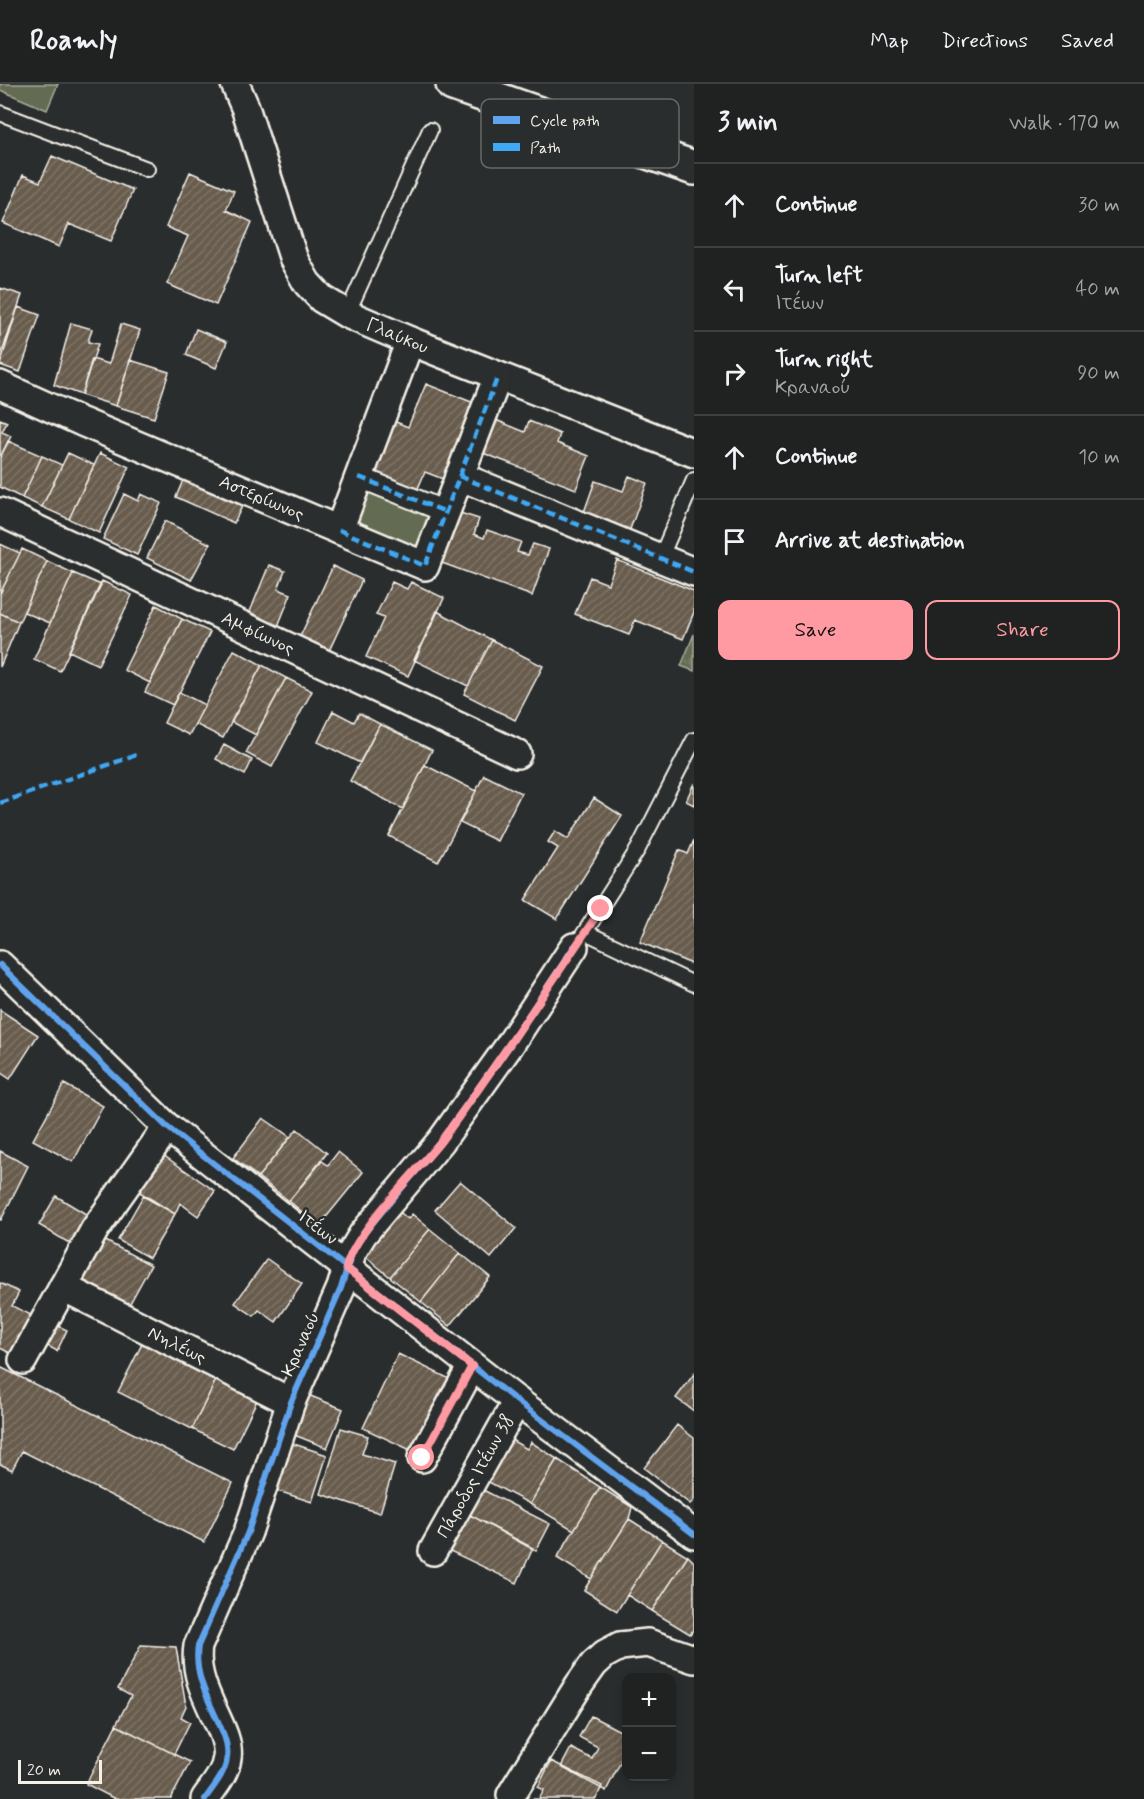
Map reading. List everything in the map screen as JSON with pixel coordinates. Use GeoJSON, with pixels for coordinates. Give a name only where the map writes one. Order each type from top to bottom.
{"type":"FeatureCollection","features":[{"type":"Feature","properties":{"kind":"main road"},"geometry":{"type":"LineString","coordinates":[[453,84],[496,99]]}},
{"type":"Feature","properties":{"kind":"main road"},"geometry":{"type":"LineString","coordinates":[[679,163],[694,168]]}},
{"type":"Feature","properties":{"kind":"street","name":"Γλαύκου"},"geometry":{"type":"LineString","coordinates":[[235,84],[245,106],[297,267],[322,299],[347,314],[410,341],[694,453]]}},
{"type":"Feature","properties":{"kind":"street"},"geometry":{"type":"LineString","coordinates":[[339,530],[410,341]]}},
{"type":"Feature","properties":{"kind":"street"},"geometry":{"type":"LineString","coordinates":[[359,477],[446,512],[498,376]]}},
{"type":"Feature","properties":{"kind":"street","name":"Αστερίωνος"},"geometry":{"type":"LineString","coordinates":[[0,385],[82,422],[425,566],[446,512]]}},
{"type":"Feature","properties":{"kind":"street"},"geometry":{"type":"LineString","coordinates":[[459,476],[694,572]]}},
{"type":"Feature","properties":{"kind":"street","name":"Αμφίωνος"},"geometry":{"type":"LineString","coordinates":[[0,512],[517,754]]}},
{"type":"Feature","properties":{"kind":"street","name":"Κραναού"},"geometry":{"type":"LineString","coordinates":[[205,1799],[223,1772],[228,1748],[199,1678],[196,1662],[198,1646],[248,1532],[291,1402],[341,1288],[346,1268],[363,1234],[441,1141],[509,1046],[580,940]]}},
{"type":"Feature","properties":{"kind":"street","name":"Ιτέων"},"geometry":{"type":"LineString","coordinates":[[0,965],[167,1127],[517,1401],[692,1528]]}},
{"type":"Feature","properties":{"kind":"street"},"geometry":{"type":"LineString","coordinates":[[23,1360],[95,1229],[167,1127]]}},
{"type":"Feature","properties":{"kind":"street","name":"Νηλέως"},"geometry":{"type":"LineString","coordinates":[[63,1287],[291,1402]]}},
{"type":"Feature","properties":{"kind":"street"},"geometry":{"type":"LineString","coordinates":[[422,1458],[472,1366]]}},
{"type":"Feature","properties":{"kind":"street","name":"Πάροδος Ιτέων 38"},"geometry":{"type":"LineString","coordinates":[[433,1551],[517,1401]]}},
{"type":"Feature","properties":{"kind":"street"},"geometry":{"type":"LineString","coordinates":[[511,1795],[579,1685],[594,1664],[605,1654],[620,1646],[648,1643],[694,1659]]}},
{"type":"Feature","properties":{"kind":"lane"},"geometry":{"type":"LineString","coordinates":[[0,113],[147,169]]}},
{"type":"Feature","properties":{"kind":"lane"},"geometry":{"type":"LineString","coordinates":[[347,314],[430,130]]}},
{"type":"Feature","properties":{"kind":"lane"},"geometry":{"type":"LineString","coordinates":[[660,558],[694,480]]}},
{"type":"Feature","properties":{"kind":"lane"},"geometry":{"type":"LineString","coordinates":[[694,740],[638,849],[580,940],[694,984]]}},
{"type":"Feature","properties":{"kind":"green space"},"geometry":{"type":"Polygon","coordinates":[[[0,84],[58,84],[47,110],[0,90],[0,84]]]}},
{"type":"Feature","properties":{"kind":"green space"},"geometry":{"type":"Polygon","coordinates":[[[370,488],[437,515],[419,559],[353,531],[370,488]]]}},
{"type":"Feature","properties":{"kind":"green space"},"geometry":{"type":"Polygon","coordinates":[[[694,634],[694,671],[681,666],[694,634]]]}},
{"type":"Feature","properties":{"kind":"building"},"geometry":{"type":"Polygon","coordinates":[[[52,156],[133,190],[111,241],[69,224],[59,247],[3,223],[23,175],[40,182],[52,156]]]}},
{"type":"Feature","properties":{"kind":"building"},"geometry":{"type":"Polygon","coordinates":[[[190,172],[234,191],[226,210],[252,222],[216,305],[167,284],[188,236],[166,227],[190,172]]]}},
{"type":"Feature","properties":{"kind":"building"},"geometry":{"type":"Polygon","coordinates":[[[0,288],[22,295],[0,358],[0,288]]]}},
{"type":"Feature","properties":{"kind":"building"},"geometry":{"type":"Polygon","coordinates":[[[18,307],[40,315],[20,372],[0,365],[18,307]]]}},
{"type":"Feature","properties":{"kind":"building"},"geometry":{"type":"Polygon","coordinates":[[[71,323],[92,329],[88,342],[98,344],[81,395],[54,385],[71,323]]]}},
{"type":"Feature","properties":{"kind":"building"},"geometry":{"type":"Polygon","coordinates":[[[121,324],[140,330],[116,406],[81,395],[92,359],[109,364],[121,324]]]}},
{"type":"Feature","properties":{"kind":"building"},"geometry":{"type":"Polygon","coordinates":[[[196,329],[227,342],[216,368],[186,355],[196,329]]]}},
{"type":"Feature","properties":{"kind":"building"},"geometry":{"type":"Polygon","coordinates":[[[130,360],[169,372],[154,418],[116,406],[130,360]]]}},
{"type":"Feature","properties":{"kind":"building"},"geometry":{"type":"Polygon","coordinates":[[[426,384],[474,403],[443,479],[425,472],[416,493],[367,473],[389,419],[408,427],[426,384]]]}},
{"type":"Feature","properties":{"kind":"building"},"geometry":{"type":"Polygon","coordinates":[[[0,419],[7,422],[2,432],[11,436],[0,458],[0,419]]]}},
{"type":"Feature","properties":{"kind":"building"},"geometry":{"type":"Polygon","coordinates":[[[496,420],[525,432],[529,421],[560,434],[557,443],[589,456],[576,489],[483,453],[496,420]]]}},
{"type":"Feature","properties":{"kind":"building"},"geometry":{"type":"Polygon","coordinates":[[[8,441],[42,456],[22,498],[0,487],[0,458],[8,441]]]}},
{"type":"Feature","properties":{"kind":"building"},"geometry":{"type":"Polygon","coordinates":[[[68,453],[94,465],[69,519],[42,507],[68,453]]]}},
{"type":"Feature","properties":{"kind":"building"},"geometry":{"type":"Polygon","coordinates":[[[100,453],[129,467],[99,533],[69,519],[100,453]]]}},
{"type":"Feature","properties":{"kind":"building"},"geometry":{"type":"Polygon","coordinates":[[[42,456],[62,465],[42,507],[22,498],[42,456]]]}},
{"type":"Feature","properties":{"kind":"building"},"geometry":{"type":"Polygon","coordinates":[[[186,473],[245,500],[234,523],[176,497],[186,473]]]}},
{"type":"Feature","properties":{"kind":"building"},"geometry":{"type":"Polygon","coordinates":[[[629,476],[647,483],[629,532],[583,515],[595,481],[623,491],[629,476]]]}},
{"type":"Feature","properties":{"kind":"building"},"geometry":{"type":"Polygon","coordinates":[[[124,494],[138,501],[141,494],[161,503],[137,555],[103,539],[124,494]]]}},
{"type":"Feature","properties":{"kind":"building"},"geometry":{"type":"Polygon","coordinates":[[[460,513],[479,519],[474,534],[484,538],[487,530],[521,542],[517,552],[528,555],[533,544],[549,549],[532,596],[442,563],[460,513]]]}},
{"type":"Feature","properties":{"kind":"building"},"geometry":{"type":"Polygon","coordinates":[[[165,521],[210,544],[191,580],[147,558],[165,521]]]}},
{"type":"Feature","properties":{"kind":"building"},"geometry":{"type":"Polygon","coordinates":[[[0,544],[20,553],[0,594],[0,544]]]}},
{"type":"Feature","properties":{"kind":"building"},"geometry":{"type":"Polygon","coordinates":[[[22,549],[47,561],[19,622],[0,613],[0,594],[22,549]]]}},
{"type":"Feature","properties":{"kind":"building"},"geometry":{"type":"Polygon","coordinates":[[[617,560],[694,591],[694,612],[683,639],[635,620],[629,635],[575,614],[590,577],[608,584],[617,560]]]}},
{"type":"Feature","properties":{"kind":"building"},"geometry":{"type":"Polygon","coordinates":[[[47,561],[73,573],[50,623],[24,612],[47,561]]]}},
{"type":"Feature","properties":{"kind":"building"},"geometry":{"type":"Polygon","coordinates":[[[269,565],[285,571],[278,589],[291,594],[278,626],[249,614],[269,565]]]}},
{"type":"Feature","properties":{"kind":"building"},"geometry":{"type":"Polygon","coordinates":[[[333,566],[362,580],[328,653],[299,639],[333,566]]]}},
{"type":"Feature","properties":{"kind":"building"},"geometry":{"type":"Polygon","coordinates":[[[73,573],[101,585],[60,671],[34,659],[73,573]]]}},
{"type":"Feature","properties":{"kind":"building"},"geometry":{"type":"Polygon","coordinates":[[[102,581],[132,595],[98,665],[69,651],[102,581]]]}},
{"type":"Feature","properties":{"kind":"building"},"geometry":{"type":"Polygon","coordinates":[[[392,582],[407,589],[411,582],[444,598],[408,676],[366,657],[384,618],[376,615],[392,582]]]}},
{"type":"Feature","properties":{"kind":"building"},"geometry":{"type":"Polygon","coordinates":[[[156,605],[182,619],[150,683],[124,670],[156,605]]]}},
{"type":"Feature","properties":{"kind":"building"},"geometry":{"type":"Polygon","coordinates":[[[437,611],[492,640],[468,686],[414,660],[437,611]]]}},
{"type":"Feature","properties":{"kind":"building"},"geometry":{"type":"Polygon","coordinates":[[[0,613],[19,622],[0,667],[0,613]]]}},
{"type":"Feature","properties":{"kind":"building"},"geometry":{"type":"Polygon","coordinates":[[[182,619],[210,632],[173,705],[145,692],[182,619]]]}},
{"type":"Feature","properties":{"kind":"building"},"geometry":{"type":"Polygon","coordinates":[[[492,640],[543,666],[515,720],[464,694],[492,640]]]}},
{"type":"Feature","properties":{"kind":"building"},"geometry":{"type":"Polygon","coordinates":[[[234,650],[262,665],[223,738],[195,724],[234,650]]]}},
{"type":"Feature","properties":{"kind":"building"},"geometry":{"type":"Polygon","coordinates":[[[262,665],[286,678],[256,735],[231,722],[262,665]]]}},
{"type":"Feature","properties":{"kind":"building"},"geometry":{"type":"Polygon","coordinates":[[[286,678],[312,691],[272,767],[246,753],[286,678]]]}},
{"type":"Feature","properties":{"kind":"building"},"geometry":{"type":"Polygon","coordinates":[[[179,692],[205,705],[189,735],[164,723],[179,692]]]}},
{"type":"Feature","properties":{"kind":"building"},"geometry":{"type":"Polygon","coordinates":[[[333,711],[354,722],[359,713],[380,724],[360,763],[318,742],[333,711]]]}},
{"type":"Feature","properties":{"kind":"building"},"geometry":{"type":"Polygon","coordinates":[[[380,724],[432,750],[403,809],[350,781],[380,724]]]}},
{"type":"Feature","properties":{"kind":"building"},"geometry":{"type":"Polygon","coordinates":[[[224,745],[252,760],[245,775],[216,759],[224,745]]]}},
{"type":"Feature","properties":{"kind":"building"},"geometry":{"type":"Polygon","coordinates":[[[425,765],[476,791],[438,862],[389,836],[425,765]]]}},
{"type":"Feature","properties":{"kind":"building"},"geometry":{"type":"Polygon","coordinates":[[[484,775],[521,793],[497,841],[460,823],[484,775]]]}},
{"type":"Feature","properties":{"kind":"building"},"geometry":{"type":"Polygon","coordinates":[[[694,783],[694,805],[686,801],[694,783]]]}},
{"type":"Feature","properties":{"kind":"building"},"geometry":{"type":"Polygon","coordinates":[[[594,798],[622,816],[557,919],[525,900],[558,848],[548,842],[555,831],[568,839],[594,798]]]}},
{"type":"Feature","properties":{"kind":"building"},"geometry":{"type":"Polygon","coordinates":[[[694,840],[694,965],[640,942],[679,850],[688,854],[694,840]]]}},
{"type":"Feature","properties":{"kind":"building"},"geometry":{"type":"Polygon","coordinates":[[[0,1010],[38,1035],[10,1079],[0,1072],[0,1010]]]}},
{"type":"Feature","properties":{"kind":"building"},"geometry":{"type":"Polygon","coordinates":[[[64,1084],[103,1106],[73,1162],[33,1140],[64,1084]]]}},
{"type":"Feature","properties":{"kind":"building"},"geometry":{"type":"Polygon","coordinates":[[[263,1118],[290,1137],[258,1177],[233,1158],[263,1118]]]}},
{"type":"Feature","properties":{"kind":"building"},"geometry":{"type":"Polygon","coordinates":[[[297,1129],[327,1153],[289,1201],[258,1177],[297,1129]]]}},
{"type":"Feature","properties":{"kind":"building"},"geometry":{"type":"Polygon","coordinates":[[[0,1151],[28,1166],[1,1220],[0,1220],[0,1151]]]}},
{"type":"Feature","properties":{"kind":"building"},"geometry":{"type":"Polygon","coordinates":[[[338,1152],[363,1172],[319,1226],[289,1201],[322,1161],[328,1165],[338,1152]]]}},
{"type":"Feature","properties":{"kind":"building"},"geometry":{"type":"Polygon","coordinates":[[[163,1155],[215,1191],[198,1216],[180,1203],[175,1214],[138,1191],[163,1155]]]}},
{"type":"Feature","properties":{"kind":"building"},"geometry":{"type":"Polygon","coordinates":[[[460,1181],[516,1228],[491,1258],[435,1210],[460,1181]]]}},
{"type":"Feature","properties":{"kind":"building"},"geometry":{"type":"Polygon","coordinates":[[[56,1196],[91,1217],[74,1246],[39,1225],[56,1196]]]}},
{"type":"Feature","properties":{"kind":"building"},"geometry":{"type":"Polygon","coordinates":[[[143,1196],[175,1214],[149,1258],[118,1240],[143,1196]]]}},
{"type":"Feature","properties":{"kind":"building"},"geometry":{"type":"Polygon","coordinates":[[[395,1208],[408,1219],[412,1214],[430,1229],[390,1277],[359,1251],[395,1208]]]}},
{"type":"Feature","properties":{"kind":"building"},"geometry":{"type":"Polygon","coordinates":[[[430,1229],[460,1253],[421,1302],[390,1277],[430,1229]]]}},
{"type":"Feature","properties":{"kind":"building"},"geometry":{"type":"Polygon","coordinates":[[[100,1238],[151,1265],[129,1305],[79,1278],[100,1238]]]}},
{"type":"Feature","properties":{"kind":"building"},"geometry":{"type":"Polygon","coordinates":[[[460,1253],[490,1277],[450,1326],[421,1302],[460,1253]]]}},
{"type":"Feature","properties":{"kind":"building"},"geometry":{"type":"Polygon","coordinates":[[[267,1259],[302,1284],[276,1322],[259,1310],[254,1316],[235,1303],[267,1259]]]}},
{"type":"Feature","properties":{"kind":"building"},"geometry":{"type":"Polygon","coordinates":[[[0,1283],[19,1292],[12,1306],[31,1315],[12,1354],[0,1348],[0,1283]]]}},
{"type":"Feature","properties":{"kind":"building"},"geometry":{"type":"Polygon","coordinates":[[[52,1323],[67,1330],[57,1351],[42,1343],[52,1323]]]}},
{"type":"Feature","properties":{"kind":"building"},"geometry":{"type":"Polygon","coordinates":[[[143,1342],[217,1378],[192,1429],[118,1392],[143,1342]]]}},
{"type":"Feature","properties":{"kind":"building"},"geometry":{"type":"Polygon","coordinates":[[[398,1354],[452,1380],[417,1453],[363,1428],[398,1354]]]}},
{"type":"Feature","properties":{"kind":"building"},"geometry":{"type":"Polygon","coordinates":[[[0,1367],[233,1483],[204,1542],[22,1451],[12,1470],[0,1464],[0,1367]]]}},
{"type":"Feature","properties":{"kind":"building"},"geometry":{"type":"Polygon","coordinates":[[[694,1374],[694,1411],[676,1398],[694,1374]]]}},
{"type":"Feature","properties":{"kind":"building"},"geometry":{"type":"Polygon","coordinates":[[[217,1378],[258,1398],[233,1449],[192,1429],[217,1378]]]}},
{"type":"Feature","properties":{"kind":"building"},"geometry":{"type":"Polygon","coordinates":[[[308,1395],[343,1409],[327,1448],[292,1434],[308,1395]]]}},
{"type":"Feature","properties":{"kind":"building"},"geometry":{"type":"Polygon","coordinates":[[[677,1425],[694,1438],[694,1500],[690,1504],[644,1468],[677,1425]]]}},
{"type":"Feature","properties":{"kind":"building"},"geometry":{"type":"Polygon","coordinates":[[[341,1428],[368,1436],[362,1454],[395,1464],[380,1513],[321,1494],[341,1428]]]}},
{"type":"Feature","properties":{"kind":"building"},"geometry":{"type":"Polygon","coordinates":[[[506,1437],[527,1449],[531,1442],[557,1459],[530,1504],[483,1479],[506,1437]]]}},
{"type":"Feature","properties":{"kind":"building"},"geometry":{"type":"Polygon","coordinates":[[[288,1442],[327,1455],[312,1502],[272,1489],[288,1442]]]}},
{"type":"Feature","properties":{"kind":"building"},"geometry":{"type":"Polygon","coordinates":[[[557,1459],[600,1487],[574,1530],[530,1504],[557,1459]]]}},
{"type":"Feature","properties":{"kind":"building"},"geometry":{"type":"Polygon","coordinates":[[[600,1487],[632,1507],[629,1519],[591,1579],[557,1558],[600,1487]]]}},
{"type":"Feature","properties":{"kind":"building"},"geometry":{"type":"Polygon","coordinates":[[[483,1490],[550,1524],[536,1551],[470,1515],[483,1490]]]}},
{"type":"Feature","properties":{"kind":"building"},"geometry":{"type":"Polygon","coordinates":[[[470,1515],[533,1548],[517,1583],[450,1551],[470,1515]]]}},
{"type":"Feature","properties":{"kind":"building"},"geometry":{"type":"Polygon","coordinates":[[[629,1519],[662,1540],[617,1611],[584,1590],[629,1519]]]}},
{"type":"Feature","properties":{"kind":"building"},"geometry":{"type":"Polygon","coordinates":[[[662,1540],[688,1556],[652,1611],[627,1595],[662,1540]]]}},
{"type":"Feature","properties":{"kind":"building"},"geometry":{"type":"Polygon","coordinates":[[[688,1556],[694,1562],[694,1629],[690,1634],[652,1611],[688,1556]]]}},
{"type":"Feature","properties":{"kind":"building"},"geometry":{"type":"Polygon","coordinates":[[[141,1645],[176,1647],[186,1706],[181,1717],[190,1722],[174,1754],[116,1725],[131,1696],[118,1689],[141,1645]]]}},
{"type":"Feature","properties":{"kind":"building"},"geometry":{"type":"Polygon","coordinates":[[[591,1716],[622,1732],[622,1759],[606,1791],[561,1767],[571,1748],[592,1759],[598,1747],[579,1737],[591,1716]]]}},
{"type":"Feature","properties":{"kind":"building"},"geometry":{"type":"Polygon","coordinates":[[[116,1725],[190,1762],[171,1799],[115,1799],[86,1784],[116,1725]]]}},
{"type":"Feature","properties":{"kind":"building"},"geometry":{"type":"Polygon","coordinates":[[[551,1761],[602,1786],[596,1799],[539,1799],[544,1790],[538,1787],[551,1761]]]}},
{"type":"Feature","properties":{"kind":"marked path"},"geometry":{"type":"LineString","coordinates":[[339,530],[425,566],[498,376]]}},
{"type":"Feature","properties":{"kind":"marked path"},"geometry":{"type":"LineString","coordinates":[[459,476],[694,572]]}},
{"type":"Feature","properties":{"kind":"marked path"},"geometry":{"type":"LineString","coordinates":[[359,477],[446,512]]}},
{"type":"Feature","properties":{"kind":"marked path"},"geometry":{"type":"LineString","coordinates":[[0,803],[139,754]]}},
{"type":"Feature","properties":{"kind":"cycle path"},"geometry":{"type":"LineString","coordinates":[[205,1799],[224,1769],[227,1747],[224,1734],[200,1678],[197,1662],[198,1646],[248,1532],[291,1402],[341,1288],[352,1252],[363,1234],[441,1141],[509,1046],[574,947]]}},
{"type":"Feature","properties":{"kind":"cycle path"},"geometry":{"type":"LineString","coordinates":[[0,965],[167,1127],[517,1401],[694,1534]]}},
{"type":"Feature","properties":{"kind":"route"},"geometry":{"type":"LineString","coordinates":[[422,1458],[472,1366],[346,1268],[363,1234],[441,1141],[509,1046],[601,909]]}}]}
